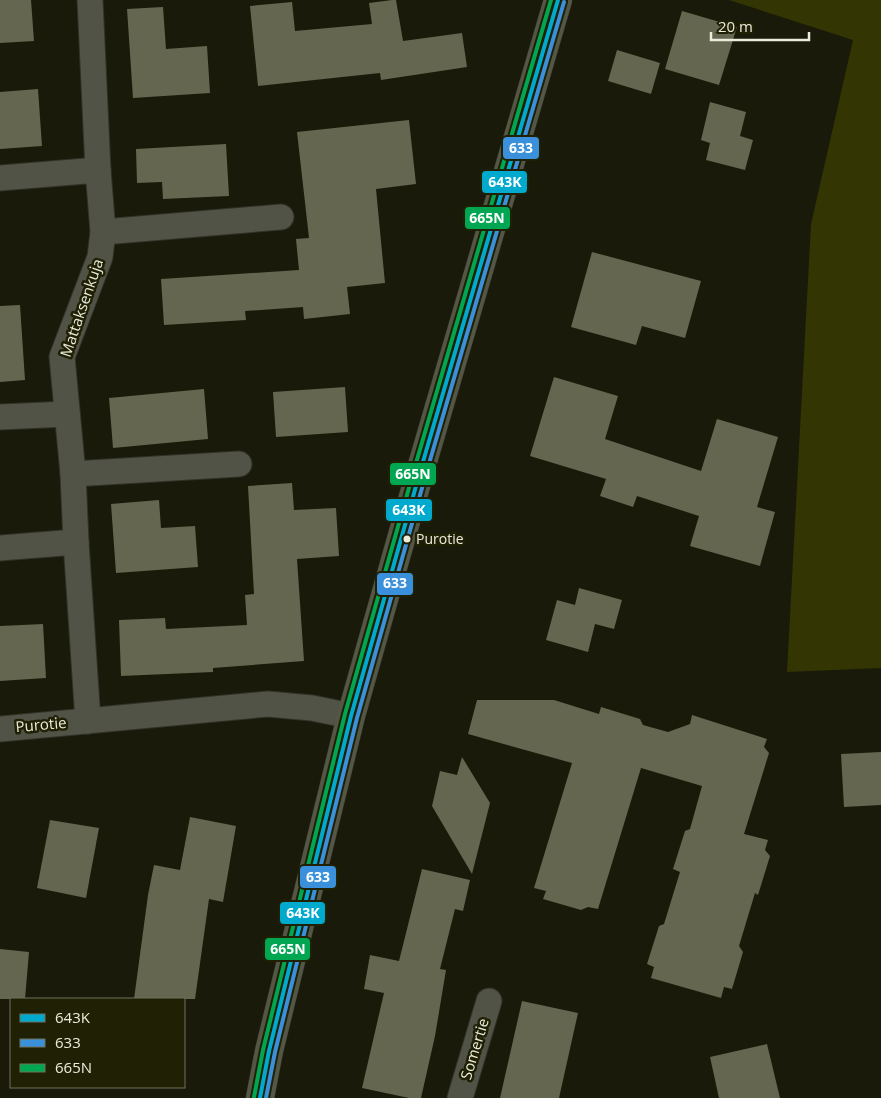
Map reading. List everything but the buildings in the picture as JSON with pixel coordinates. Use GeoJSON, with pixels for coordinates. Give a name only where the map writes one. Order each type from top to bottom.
{"type":"FeatureCollection","features":[{"type":"Feature","properties":{"kind":"main road"},"geometry":{"type":"LineString","coordinates":[[260,1098],[269,1051],[351,716],[417,482],[558,0]]}},
{"type":"Feature","properties":{"kind":"street","name":"Mattaksenkuja"},"geometry":{"type":"LineString","coordinates":[[88,721],[73,474],[62,357],[100,257],[103,232],[98,170],[90,0]]}},
{"type":"Feature","properties":{"kind":"street"},"geometry":{"type":"LineString","coordinates":[[0,178],[98,170]]}},
{"type":"Feature","properties":{"kind":"street"},"geometry":{"type":"LineString","coordinates":[[103,232],[281,217]]}},
{"type":"Feature","properties":{"kind":"street"},"geometry":{"type":"LineString","coordinates":[[0,417],[67,414]]}},
{"type":"Feature","properties":{"kind":"street"},"geometry":{"type":"LineString","coordinates":[[73,474],[238,464]]}},
{"type":"Feature","properties":{"kind":"street"},"geometry":{"type":"LineString","coordinates":[[0,548],[76,542]]}},
{"type":"Feature","properties":{"kind":"street","name":"Purotie"},"geometry":{"type":"LineString","coordinates":[[0,729],[268,704],[312,708],[351,716]]}},
{"type":"Feature","properties":{"kind":"street","name":"Somertie"},"geometry":{"type":"LineString","coordinates":[[460,1098],[489,1001]]}},
{"type":"Feature","properties":{"kind":"shaded area"},"geometry":{"type":"Polygon","coordinates":[[[729,0],[881,0],[881,668],[787,672],[811,224],[853,40],[729,0]]]}},
{"type":"Feature","properties":{"kind":"transit line","name":"665N"},"geometry":{"type":"LineString","coordinates":[[254,1097],[263,1050],[345,714],[551,0]]}},
{"type":"Feature","properties":{"kind":"transit line","name":"643K"},"geometry":{"type":"LineString","coordinates":[[260,1098],[269,1051],[351,716],[558,0]]}},
{"type":"Feature","properties":{"kind":"transit line","name":"633"},"geometry":{"type":"LineString","coordinates":[[266,1098],[275,1052],[357,718],[564,2]]}},
{"type":"Feature","properties":{"kind":"place","name":"Purotie"},"geometry":{"type":"Point","coordinates":[407,539]}}]}
